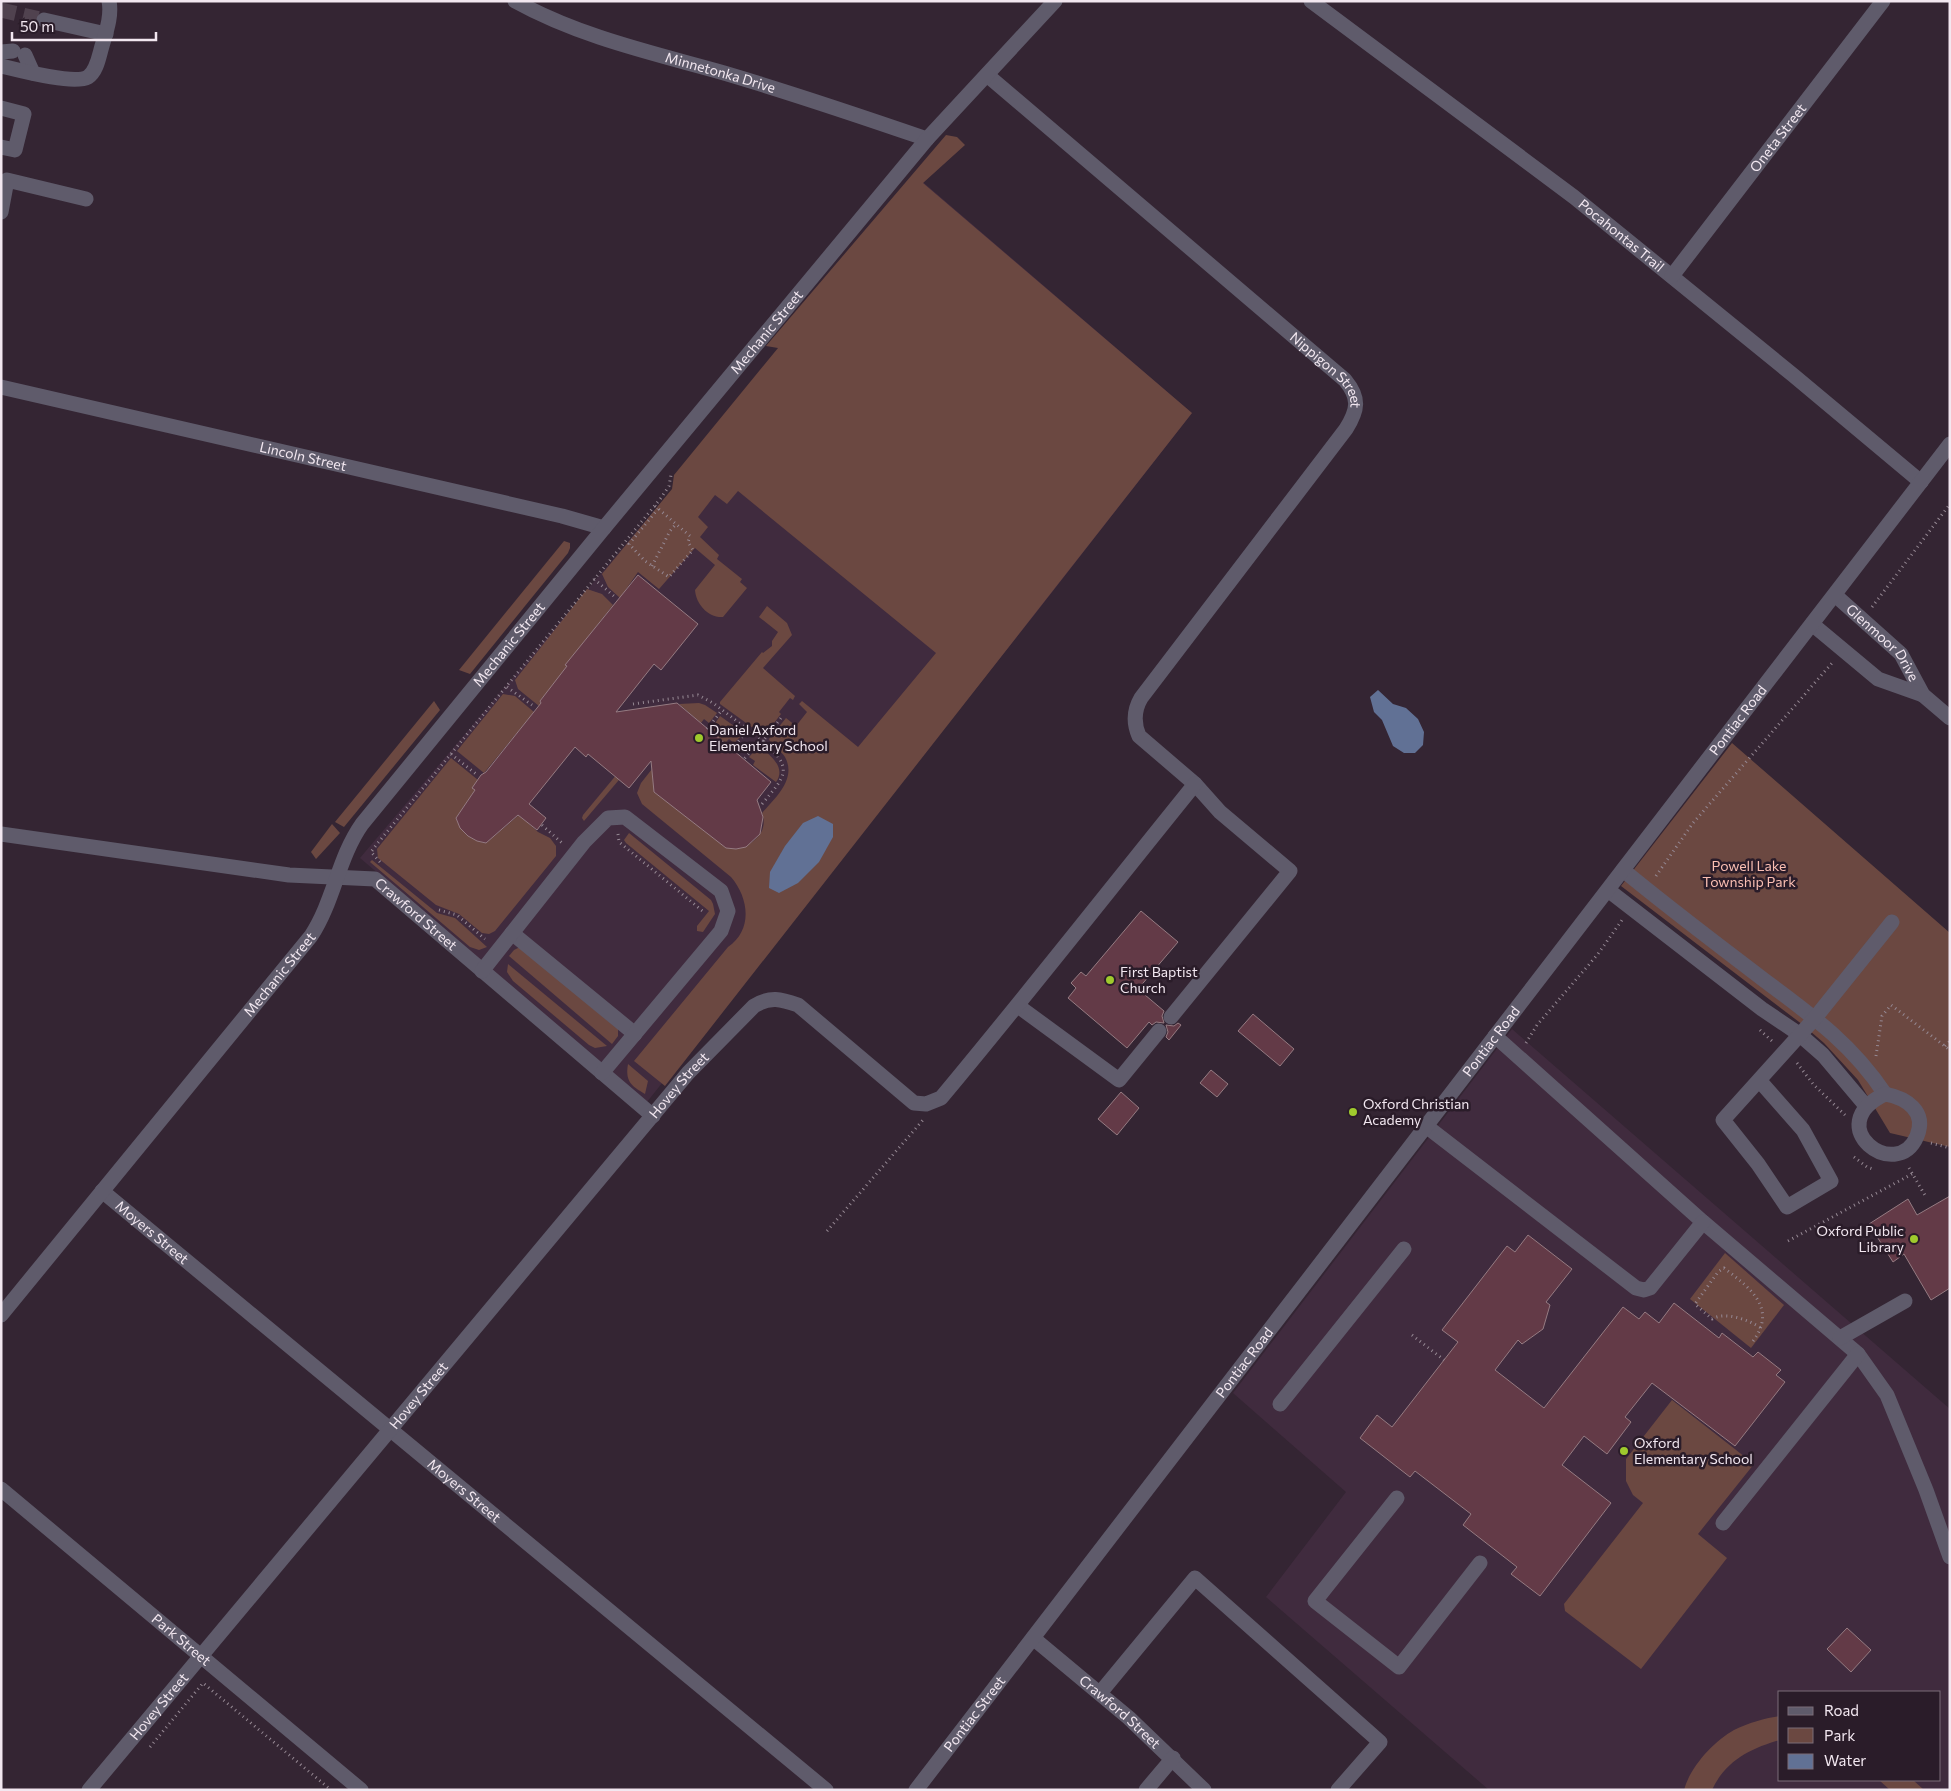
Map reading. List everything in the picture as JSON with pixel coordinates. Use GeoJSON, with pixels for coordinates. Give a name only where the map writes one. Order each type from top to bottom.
{"type":"FeatureCollection","features":[{"type":"Feature","properties":{"kind":"street"},"geometry":{"type":"LineString","coordinates":[[1,66],[74,81],[88,77],[97,65],[106,34],[111,10],[109,1]]}},
{"type":"Feature","properties":{"kind":"street","name":"Minnetonka Drive"},"geometry":{"type":"LineString","coordinates":[[515,1],[550,19],[594,36],[774,88],[927,139]]}},
{"type":"Feature","properties":{"kind":"street","name":"Mechanic Street"},"geometry":{"type":"LineString","coordinates":[[1,1314],[311,936],[327,907],[353,836],[362,824],[604,528],[927,139],[1055,1]]}},
{"type":"Feature","properties":{"kind":"street","name":"Pocahontas Trail"},"geometry":{"type":"LineString","coordinates":[[1311,1],[1528,162],[1672,276],[1921,482]]}},
{"type":"Feature","properties":{"kind":"street","name":"Oneta Street"},"geometry":{"type":"LineString","coordinates":[[1672,276],[1883,1]]}},
{"type":"Feature","properties":{"kind":"street"},"geometry":{"type":"LineString","coordinates":[[44,20],[106,34]]}},
{"type":"Feature","properties":{"kind":"street"},"geometry":{"type":"LineString","coordinates":[[13,53],[32,73]]}},
{"type":"Feature","properties":{"kind":"street","name":"Nippigon Street"},"geometry":{"type":"LineString","coordinates":[[987,75],[1345,380],[1353,389],[1356,399],[1354,414],[1346,429],[1141,698],[1136,709],[1134,719],[1139,736],[1195,784]]}},
{"type":"Feature","properties":{"kind":"street"},"geometry":{"type":"LineString","coordinates":[[1,108],[24,114],[16,150],[1,147]]}},
{"type":"Feature","properties":{"kind":"street"},"geometry":{"type":"LineString","coordinates":[[1,212],[4,180],[86,199]]}},
{"type":"Feature","properties":{"kind":"street","name":"Lincoln Street"},"geometry":{"type":"LineString","coordinates":[[1,387],[553,514],[604,528]]}},
{"type":"Feature","properties":{"kind":"street","name":"Pontiac Road"},"geometry":{"type":"LineString","coordinates":[[1032,1638],[1950,444]]}},
{"type":"Feature","properties":{"kind":"street","name":"Glenmoor Drive"},"geometry":{"type":"LineString","coordinates":[[1835,594],[1901,654],[1923,695]]}},
{"type":"Feature","properties":{"kind":"street","name":"Glenmoor Drive"},"geometry":{"type":"LineString","coordinates":[[1812,624],[1878,679],[1923,695],[1950,718]]}},
{"type":"Feature","properties":{"kind":"street"},"geometry":{"type":"LineString","coordinates":[[941,1098],[1018,1006],[1067,942],[1195,784],[1220,812],[1290,871],[1171,1017]]}},
{"type":"Feature","properties":{"kind":"street"},"geometry":{"type":"LineString","coordinates":[[482,971],[584,842],[608,818],[625,817],[721,891],[728,911],[721,931],[602,1073]]}},
{"type":"Feature","properties":{"kind":"street","name":"Crawford Street"},"geometry":{"type":"LineString","coordinates":[[1,834],[289,875],[375,879],[653,1116]]}},
{"type":"Feature","properties":{"kind":"street"},"geometry":{"type":"LineString","coordinates":[[1623,870],[1646,890],[1814,1018],[1845,1044],[1871,1074],[1885,1094],[1906,1100],[1913,1107],[1918,1116],[1917,1136],[1911,1145],[1902,1152],[1885,1154],[1868,1146],[1860,1130],[1860,1120],[1866,1106],[1885,1094]]}},
{"type":"Feature","properties":{"kind":"street"},"geometry":{"type":"LineString","coordinates":[[1608,890],[1762,1009],[1799,1034],[1823,1055],[1866,1106]]}},
{"type":"Feature","properties":{"kind":"street"},"geometry":{"type":"LineString","coordinates":[[1758,1080],[1803,1130],[1830,1180],[1787,1207],[1758,1164],[1723,1120],[1758,1080],[1799,1034],[1814,1018],[1892,922]]}},
{"type":"Feature","properties":{"kind":"street"},"geometry":{"type":"LineString","coordinates":[[512,933],[635,1034]]}},
{"type":"Feature","properties":{"kind":"street","name":"Hovey Street"},"geometry":{"type":"LineString","coordinates":[[88,1790],[706,1053],[754,1006],[772,998],[798,1006],[914,1103],[926,1104],[941,1098]]}},
{"type":"Feature","properties":{"kind":"street"},"geometry":{"type":"LineString","coordinates":[[1018,1006],[1119,1080],[1159,1031]]}},
{"type":"Feature","properties":{"kind":"street"},"geometry":{"type":"LineString","coordinates":[[1495,1036],[1703,1222],[1858,1354],[1886,1395],[1926,1490],[1950,1557]]}},
{"type":"Feature","properties":{"kind":"street"},"geometry":{"type":"LineString","coordinates":[[1426,1126],[1636,1288],[1644,1290],[1650,1288],[1703,1222]]}},
{"type":"Feature","properties":{"kind":"street","name":"Moyers Street"},"geometry":{"type":"LineString","coordinates":[[102,1191],[826,1790]]}},
{"type":"Feature","properties":{"kind":"street"},"geometry":{"type":"LineString","coordinates":[[1280,1404],[1404,1249]]}},
{"type":"Feature","properties":{"kind":"street"},"geometry":{"type":"LineString","coordinates":[[1840,1338],[1905,1301]]}},
{"type":"Feature","properties":{"kind":"street"},"geometry":{"type":"LineString","coordinates":[[1723,1522],[1858,1354]]}},
{"type":"Feature","properties":{"kind":"street","name":"Park Street"},"geometry":{"type":"LineString","coordinates":[[1,1488],[361,1790]]}},
{"type":"Feature","properties":{"kind":"street"},"geometry":{"type":"LineString","coordinates":[[1397,1498],[1316,1601],[1399,1667],[1480,1563]]}},
{"type":"Feature","properties":{"kind":"street"},"geometry":{"type":"LineString","coordinates":[[1100,1693],[1195,1578],[1380,1742],[1338,1790]]}},
{"type":"Feature","properties":{"kind":"street","name":"Crawford Street"},"geometry":{"type":"LineString","coordinates":[[1032,1638],[1100,1693],[1173,1758],[1204,1790]]}},
{"type":"Feature","properties":{"kind":"street","name":"Pontiac Street"},"geometry":{"type":"LineString","coordinates":[[916,1790],[1032,1638]]}},
{"type":"Feature","properties":{"kind":"street"},"geometry":{"type":"LineString","coordinates":[[1146,1790],[1173,1758]]}},
{"type":"Feature","properties":{"kind":"path"},"geometry":{"type":"LineString","coordinates":[[382,864],[371,852],[655,506],[669,486],[670,475],[676,468]]}},
{"type":"Feature","properties":{"kind":"path"},"geometry":{"type":"LineString","coordinates":[[1865,621],[1870,609],[1950,504]]}},
{"type":"Feature","properties":{"kind":"path"},"geometry":{"type":"LineString","coordinates":[[655,506],[690,536],[688,542],[693,550],[669,577],[645,561],[629,544],[658,509]]}},
{"type":"Feature","properties":{"kind":"path"},"geometry":{"type":"LineString","coordinates":[[652,566],[670,531],[676,524]]}},
{"type":"Feature","properties":{"kind":"path"},"geometry":{"type":"LineString","coordinates":[[594,579],[615,597]]}},
{"type":"Feature","properties":{"kind":"path"},"geometry":{"type":"LineString","coordinates":[[1646,890],[1694,823],[1843,650]]}},
{"type":"Feature","properties":{"kind":"path"},"geometry":{"type":"LineString","coordinates":[[507,687],[532,705]]}},
{"type":"Feature","properties":{"kind":"path"},"geometry":{"type":"LineString","coordinates":[[632,704],[698,695],[713,703],[763,741],[780,759],[784,767],[782,780],[762,804]]}},
{"type":"Feature","properties":{"kind":"path"},"geometry":{"type":"LineString","coordinates":[[708,729],[722,710]]}},
{"type":"Feature","properties":{"kind":"path"},"geometry":{"type":"LineString","coordinates":[[744,760],[758,743],[763,741],[781,718]]}},
{"type":"Feature","properties":{"kind":"path"},"geometry":{"type":"LineString","coordinates":[[732,749],[748,730]]}},
{"type":"Feature","properties":{"kind":"path"},"geometry":{"type":"LineString","coordinates":[[451,754],[476,774]]}},
{"type":"Feature","properties":{"kind":"path"},"geometry":{"type":"LineString","coordinates":[[618,832],[619,842],[704,913]]}},
{"type":"Feature","properties":{"kind":"path"},"geometry":{"type":"LineString","coordinates":[[433,905],[440,911],[457,915],[479,936],[488,941]]}},
{"type":"Feature","properties":{"kind":"path"},"geometry":{"type":"LineString","coordinates":[[1516,1056],[1524,1048],[1537,1025],[1598,954],[1626,914]]}},
{"type":"Feature","properties":{"kind":"path"},"geometry":{"type":"LineString","coordinates":[[1871,1074],[1875,1065],[1882,1016],[1891,1005],[1950,1050]]}},
{"type":"Feature","properties":{"kind":"path"},"geometry":{"type":"LineString","coordinates":[[1945,1046],[1950,1041]]}},
{"type":"Feature","properties":{"kind":"path"},"geometry":{"type":"LineString","coordinates":[[827,1231],[941,1098]]}},
{"type":"Feature","properties":{"kind":"path"},"geometry":{"type":"LineString","coordinates":[[1845,1114],[1845,1120]]}},
{"type":"Feature","properties":{"kind":"path"},"geometry":{"type":"LineString","coordinates":[[1927,1148],[1929,1142],[1950,1148]]}},
{"type":"Feature","properties":{"kind":"path"},"geometry":{"type":"LineString","coordinates":[[1849,1150],[1860,1163],[1866,1167],[1878,1170]]}},
{"type":"Feature","properties":{"kind":"path"},"geometry":{"type":"LineString","coordinates":[[1903,1170],[1913,1164]]}},
{"type":"Feature","properties":{"kind":"path"},"geometry":{"type":"LineString","coordinates":[[1909,1168],[1926,1198]]}},
{"type":"Feature","properties":{"kind":"path"},"geometry":{"type":"LineString","coordinates":[[1788,1241],[1912,1174]]}},
{"type":"Feature","properties":{"kind":"path"},"geometry":{"type":"LineString","coordinates":[[1752,1341],[1761,1328],[1763,1310],[1746,1285],[1724,1268],[1718,1272],[1695,1304],[1712,1319],[1717,1316],[1733,1315],[1761,1328]]}},
{"type":"Feature","properties":{"kind":"path"},"geometry":{"type":"LineString","coordinates":[[1412,1334],[1444,1360]]}},
{"type":"Feature","properties":{"kind":"path"},"geometry":{"type":"LineString","coordinates":[[146,1752],[203,1683],[331,1790]]}},
{"type":"Feature","properties":{"kind":"shaded area","name":"Daniel Axford Elementary School"},"geometry":{"type":"Polygon","coordinates":[[[923,182],[1192,413],[1032,618],[643,1107],[479,959],[360,858],[759,387],[923,182]]]}},
{"type":"Feature","properties":{"kind":"shaded area","name":"Oxford Elementary School"},"geometry":{"type":"Polygon","coordinates":[[[1512,1029],[1950,1409],[1950,1790],[1489,1790],[1266,1597],[1346,1492],[1233,1393],[1512,1029]]]}},
{"type":"Feature","properties":{"kind":"green space"},"geometry":{"type":"Polygon","coordinates":[[[946,135],[957,137],[965,145],[923,183],[1192,413],[665,1086],[634,1061],[728,947],[736,940],[742,932],[746,914],[742,894],[731,877],[642,804],[637,793],[641,783],[652,769],[736,849],[742,847],[758,837],[764,820],[762,813],[783,788],[788,773],[785,757],[769,739],[786,718],[796,726],[807,712],[799,704],[802,701],[858,747],[936,653],[738,491],[727,504],[715,495],[698,517],[708,527],[700,537],[719,555],[717,559],[742,579],[740,582],[747,588],[723,617],[708,613],[700,605],[695,590],[715,565],[695,548],[659,589],[638,572],[620,598],[608,587],[602,574],[672,489],[674,475],[778,348],[766,346],[946,135]]]}},
{"type":"Feature","properties":{"kind":"green space"},"geometry":{"type":"Polygon","coordinates":[[[564,541],[570,543],[568,553],[470,674],[459,670],[564,541]]]}},
{"type":"Feature","properties":{"kind":"green space"},"geometry":{"type":"Polygon","coordinates":[[[587,589],[602,594],[613,605],[566,665],[571,670],[558,679],[540,701],[539,706],[518,689],[515,680],[587,589]]]}},
{"type":"Feature","properties":{"kind":"green space"},"geometry":{"type":"Polygon","coordinates":[[[767,606],[787,623],[792,635],[763,668],[795,696],[793,700],[790,698],[779,712],[781,714],[764,736],[720,704],[720,702],[762,652],[772,646],[772,641],[778,632],[759,617],[767,606]]]}},
{"type":"Feature","properties":{"kind":"green space"},"geometry":{"type":"Polygon","coordinates":[[[503,694],[515,696],[534,712],[484,773],[457,751],[503,694]]]}},
{"type":"Feature","properties":{"kind":"green space"},"geometry":{"type":"Polygon","coordinates":[[[434,701],[440,710],[344,827],[335,822],[434,701]]]}},
{"type":"Feature","properties":{"kind":"green space"},"geometry":{"type":"Polygon","coordinates":[[[699,703],[717,713],[709,723],[704,719],[701,723],[679,704],[699,703]]]}},
{"type":"Feature","properties":{"kind":"green space"},"geometry":{"type":"Polygon","coordinates":[[[720,716],[744,733],[734,743],[729,739],[725,743],[710,731],[720,716]]]}},
{"type":"Feature","properties":{"kind":"green space","name":"Powell Lake Township Park"},"geometry":{"type":"Polygon","coordinates":[[[1732,743],[1950,933],[1950,1147],[1890,1133],[1858,1080],[1824,1043],[1621,886],[1732,743]]]}},
{"type":"Feature","properties":{"kind":"green space"},"geometry":{"type":"Polygon","coordinates":[[[759,746],[772,757],[778,766],[779,776],[776,782],[753,765],[755,761],[749,757],[759,746]]]}},
{"type":"Feature","properties":{"kind":"green space"},"geometry":{"type":"Polygon","coordinates":[[[637,750],[641,754],[584,821],[583,815],[637,750]]]}},
{"type":"Feature","properties":{"kind":"green space"},"geometry":{"type":"Polygon","coordinates":[[[451,758],[478,780],[475,790],[456,818],[468,835],[486,843],[519,815],[538,832],[550,838],[556,846],[556,856],[495,931],[489,934],[482,933],[459,914],[436,905],[378,858],[377,849],[451,758]]]}},
{"type":"Feature","properties":{"kind":"green space"},"geometry":{"type":"Polygon","coordinates":[[[332,824],[340,833],[316,859],[311,852],[332,824]]]}},
{"type":"Feature","properties":{"kind":"green space"},"geometry":{"type":"Polygon","coordinates":[[[629,833],[711,900],[715,914],[703,932],[697,931],[697,926],[709,911],[626,843],[624,840],[629,833]]]}},
{"type":"Feature","properties":{"kind":"green space"},"geometry":{"type":"Polygon","coordinates":[[[372,860],[437,913],[455,918],[487,947],[479,950],[470,947],[370,862],[372,860]]]}},
{"type":"Feature","properties":{"kind":"green space"},"geometry":{"type":"Polygon","coordinates":[[[520,947],[618,1029],[618,1036],[612,1044],[509,956],[520,947]]]}},
{"type":"Feature","properties":{"kind":"green space"},"geometry":{"type":"Polygon","coordinates":[[[508,964],[607,1046],[595,1048],[589,1045],[513,981],[507,972],[508,964]]]}},
{"type":"Feature","properties":{"kind":"green space"},"geometry":{"type":"Polygon","coordinates":[[[628,1064],[648,1081],[645,1094],[628,1079],[628,1064]]]}},
{"type":"Feature","properties":{"kind":"green space"},"geometry":{"type":"Polygon","coordinates":[[[1725,1253],[1784,1305],[1751,1348],[1690,1299],[1725,1253]]]}},
{"type":"Feature","properties":{"kind":"green space"},"geometry":{"type":"Polygon","coordinates":[[[1672,1400],[1754,1464],[1698,1534],[1727,1558],[1641,1669],[1565,1611],[1564,1604],[1643,1503],[1633,1495],[1626,1481],[1626,1459],[1672,1400]]]}},
{"type":"Feature","properties":{"kind":"green space"},"geometry":{"type":"Polygon","coordinates":[[[1778,1716],[1778,1741],[1759,1747],[1740,1757],[1724,1771],[1712,1790],[1684,1790],[1697,1764],[1711,1748],[1734,1730],[1763,1719],[1778,1716]]]}},
{"type":"Feature","properties":{"kind":"green space"},"geometry":{"type":"Polygon","coordinates":[[[1880,1781],[1914,1781],[1924,1790],[1890,1790],[1880,1781]]]}},
{"type":"Feature","properties":{"kind":"water"},"geometry":{"type":"Polygon","coordinates":[[[1378,690],[1393,704],[1406,708],[1418,719],[1424,732],[1423,745],[1415,753],[1404,753],[1393,746],[1382,720],[1374,712],[1370,697],[1378,690]]]}},
{"type":"Feature","properties":{"kind":"water"},"geometry":{"type":"Polygon","coordinates":[[[818,816],[833,824],[833,837],[819,862],[798,883],[779,893],[769,888],[770,872],[785,846],[803,823],[818,816]]]}},
{"type":"Feature","properties":{"kind":"building"},"geometry":{"type":"Polygon","coordinates":[[[638,575],[698,624],[661,670],[654,664],[616,712],[677,703],[771,782],[757,800],[763,817],[760,834],[746,847],[726,848],[654,792],[651,761],[629,788],[588,754],[586,757],[575,747],[529,804],[546,818],[537,830],[518,815],[486,843],[468,836],[460,828],[456,818],[475,790],[472,788],[541,703],[540,701],[567,666],[565,665],[638,575]]]}},
{"type":"Feature","properties":{"kind":"building","name":"First Baptist Church"},"geometry":{"type":"Polygon","coordinates":[[[1141,911],[1178,942],[1138,989],[1164,1011],[1162,1016],[1164,1023],[1156,1022],[1152,1025],[1149,1022],[1127,1048],[1068,998],[1076,988],[1071,983],[1081,972],[1086,976],[1141,911]]]}},
{"type":"Feature","properties":{"kind":"building"},"geometry":{"type":"Polygon","coordinates":[[[1253,1014],[1294,1049],[1280,1066],[1238,1031],[1253,1014]]]}},
{"type":"Feature","properties":{"kind":"building"},"geometry":{"type":"Polygon","coordinates":[[[1178,1023],[1181,1025],[1169,1040],[1166,1037],[1168,1032],[1166,1025],[1174,1026],[1178,1023]]]}},
{"type":"Feature","properties":{"kind":"building"},"geometry":{"type":"Polygon","coordinates":[[[1211,1070],[1228,1084],[1217,1097],[1200,1083],[1211,1070]]]}},
{"type":"Feature","properties":{"kind":"building"},"geometry":{"type":"Polygon","coordinates":[[[1121,1092],[1139,1108],[1117,1135],[1098,1119],[1121,1092]]]}},
{"type":"Feature","properties":{"kind":"building","name":"Oxford Public Library"},"geometry":{"type":"Polygon","coordinates":[[[1950,1196],[1950,1288],[1931,1300],[1904,1254],[1893,1262],[1869,1224],[1908,1199],[1917,1215],[1950,1196]]]}},
{"type":"Feature","properties":{"kind":"building"},"geometry":{"type":"Polygon","coordinates":[[[1528,1235],[1572,1269],[1546,1302],[1550,1305],[1543,1329],[1522,1344],[1518,1340],[1495,1370],[1544,1408],[1623,1307],[1639,1319],[1645,1312],[1659,1323],[1674,1303],[1719,1338],[1722,1333],[1753,1357],[1758,1352],[1781,1370],[1776,1375],[1785,1382],[1735,1446],[1652,1383],[1625,1417],[1631,1422],[1607,1454],[1584,1436],[1562,1465],[1611,1503],[1540,1596],[1511,1574],[1517,1567],[1463,1525],[1471,1514],[1415,1471],[1410,1477],[1360,1438],[1377,1415],[1392,1427],[1458,1342],[1442,1330],[1507,1246],[1515,1252],[1528,1235]]]}},
{"type":"Feature","properties":{"kind":"building"},"geometry":{"type":"Polygon","coordinates":[[[1847,1628],[1871,1650],[1851,1672],[1827,1649],[1847,1628]]]}},
{"type":"Feature","properties":{"kind":"tunnel"},"geometry":{"type":"LineString","coordinates":[[1,10],[44,20]]}},
{"type":"Feature","properties":{"kind":"place","name":"Daniel Axford Elementary School"},"geometry":{"type":"Point","coordinates":[699,738]}},
{"type":"Feature","properties":{"kind":"place","name":"First Baptist Church"},"geometry":{"type":"Point","coordinates":[1110,980]}},
{"type":"Feature","properties":{"kind":"place","name":"Oxford Christian Academy"},"geometry":{"type":"Point","coordinates":[1353,1112]}},
{"type":"Feature","properties":{"kind":"place","name":"Oxford Public Library"},"geometry":{"type":"Point","coordinates":[1914,1239]}},
{"type":"Feature","properties":{"kind":"place","name":"Oxford Elementary School"},"geometry":{"type":"Point","coordinates":[1624,1451]}}]}
